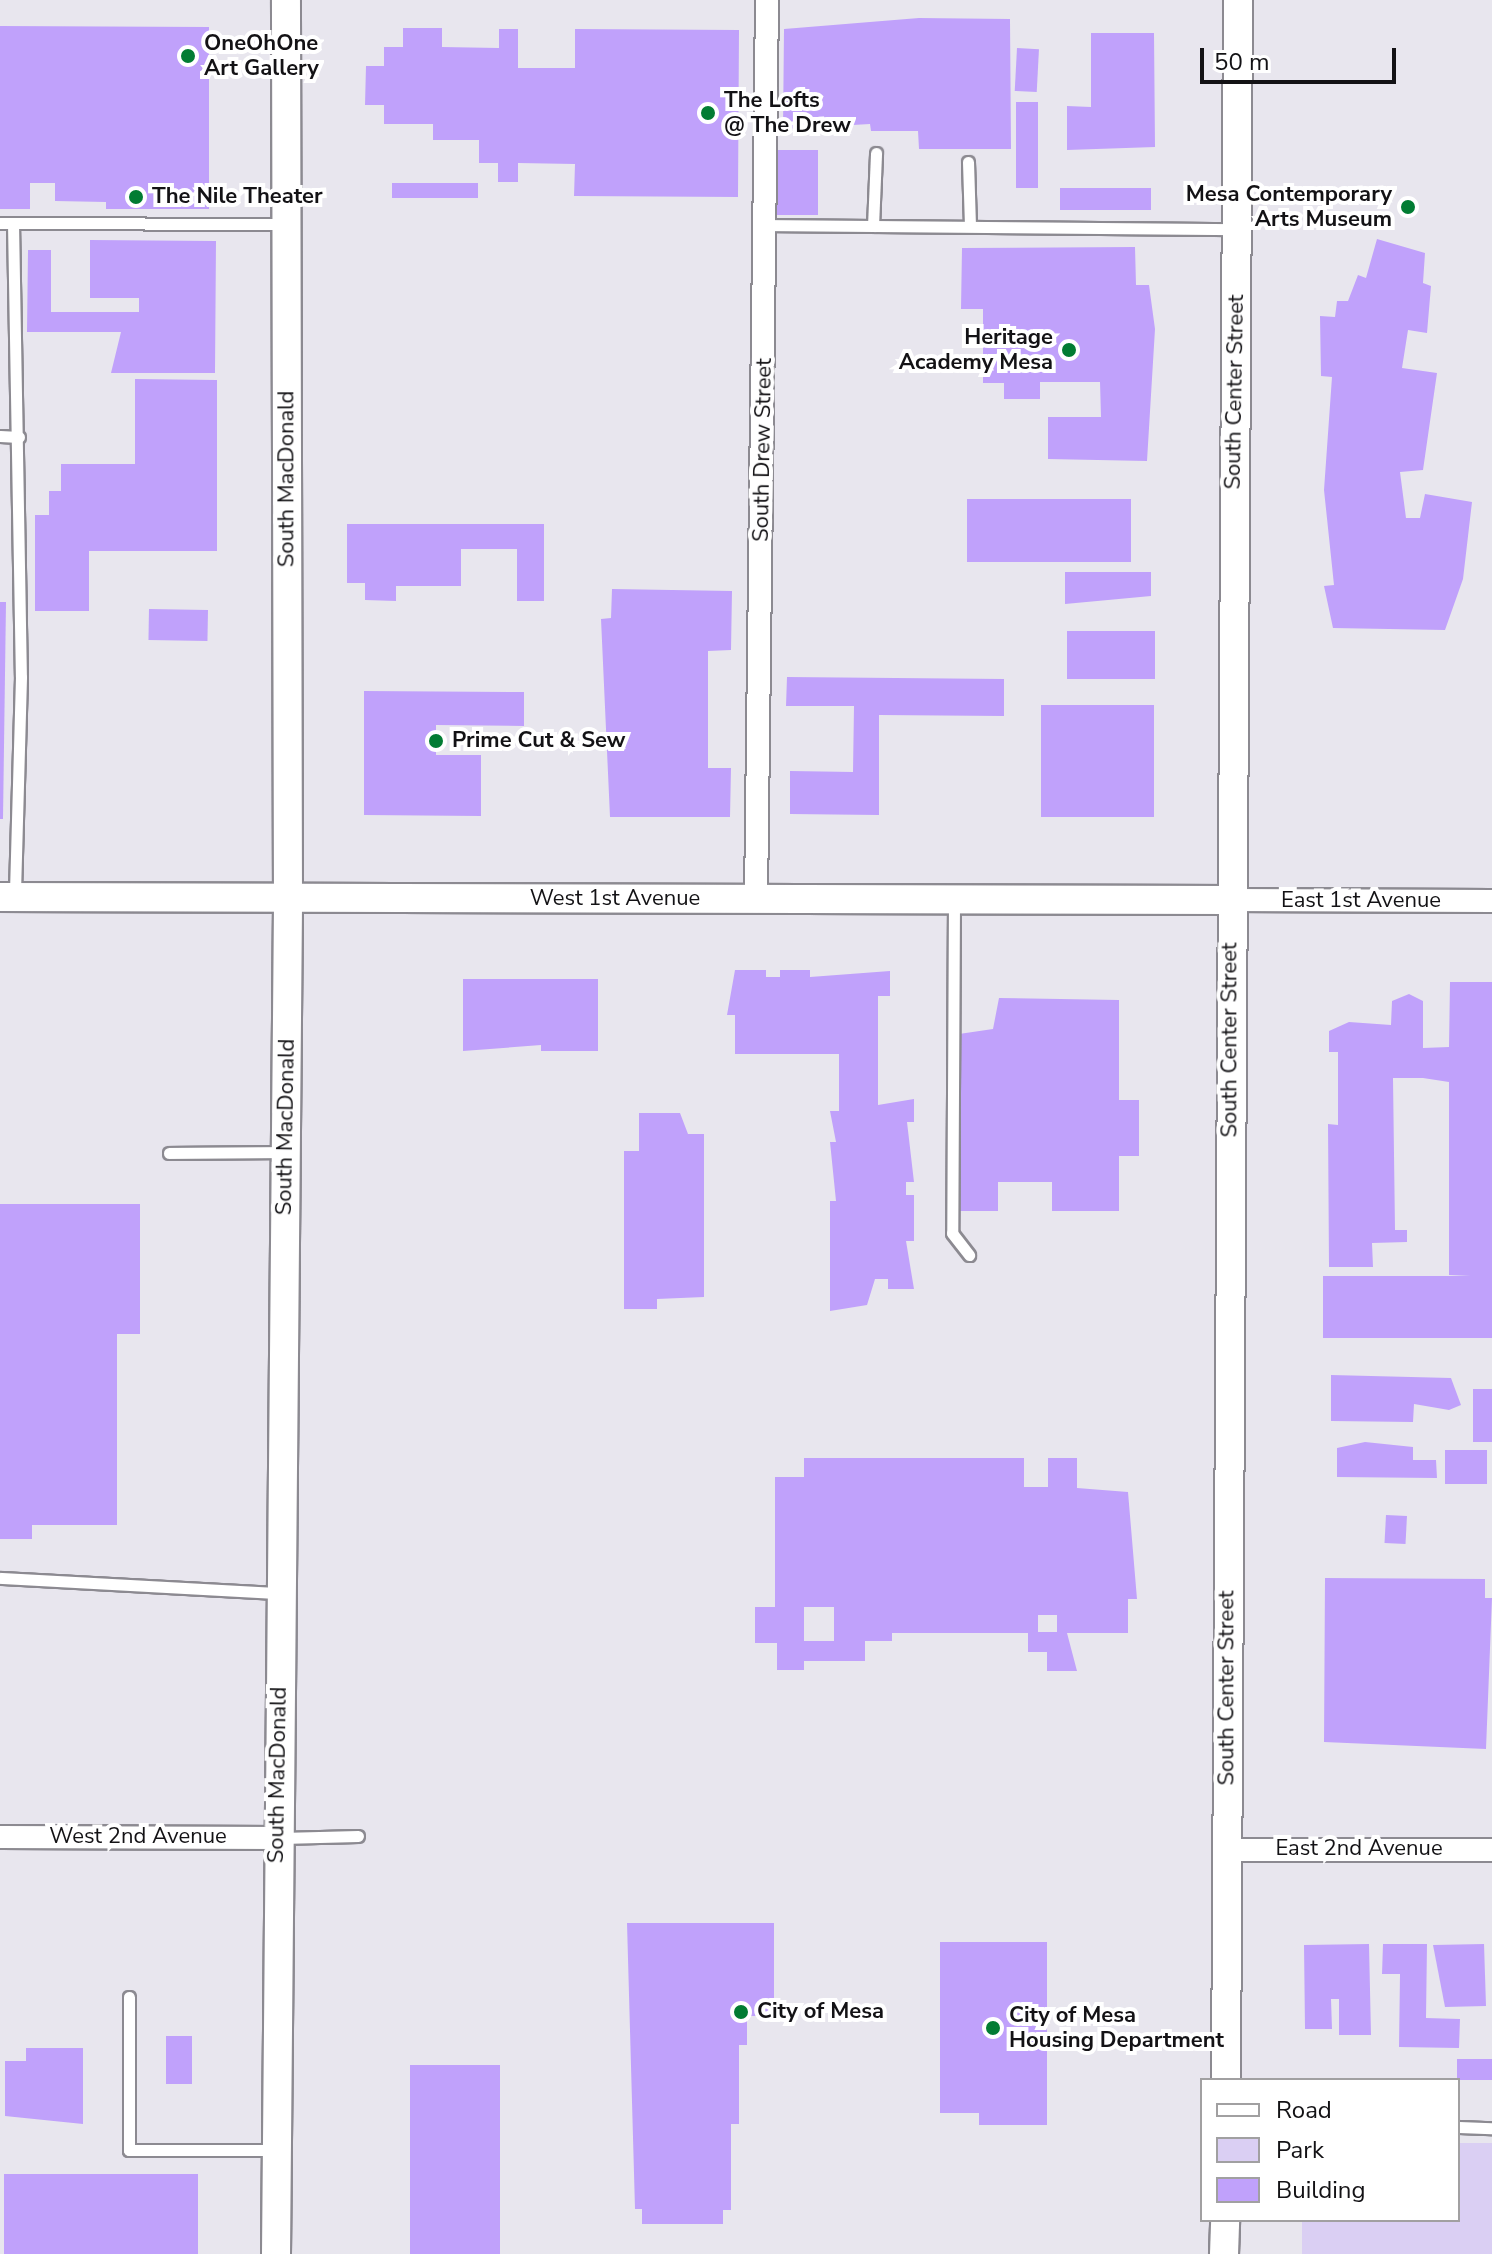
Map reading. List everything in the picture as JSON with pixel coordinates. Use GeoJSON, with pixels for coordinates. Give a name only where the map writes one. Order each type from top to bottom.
{"type":"FeatureCollection","features":[{"type":"Feature","properties":{"kind":"street","name":"South MacDonald"},"geometry":{"type":"LineString","coordinates":[[276,2254],[277,1838],[288,898],[286,0]]}},
{"type":"Feature","properties":{"kind":"street","name":"South Drew Street"},"geometry":{"type":"LineString","coordinates":[[756,900],[767,0]]}},
{"type":"Feature","properties":{"kind":"street","name":"South Center Street"},"geometry":{"type":"LineString","coordinates":[[1226,2078],[1238,0]]}},
{"type":"Feature","properties":{"kind":"street","name":"West 1st Avenue"},"geometry":{"type":"LineString","coordinates":[[8,897],[1231,900]]}},
{"type":"Feature","properties":{"kind":"street","name":"East 1st Avenue"},"geometry":{"type":"LineString","coordinates":[[1231,900],[1492,901]]}},
{"type":"Feature","properties":{"kind":"street","name":"West 2nd Avenue"},"geometry":{"type":"LineString","coordinates":[[0,1837],[277,1838]]}},
{"type":"Feature","properties":{"kind":"street","name":"East 2nd Avenue"},"geometry":{"type":"LineString","coordinates":[[1227,1850],[1492,1850]]}},
{"type":"Feature","properties":{"kind":"street"},"geometry":{"type":"LineString","coordinates":[[1224,2254],[1225,2222]]}},
{"type":"Feature","properties":{"kind":"lane"},"geometry":{"type":"LineString","coordinates":[[873,226],[876,153]]}},
{"type":"Feature","properties":{"kind":"lane"},"geometry":{"type":"LineString","coordinates":[[968,162],[970,226]]}},
{"type":"Feature","properties":{"kind":"lane"},"geometry":{"type":"LineString","coordinates":[[0,223],[287,224]]}},
{"type":"Feature","properties":{"kind":"lane"},"geometry":{"type":"LineString","coordinates":[[8,897],[19,437],[13,223]]}},
{"type":"Feature","properties":{"kind":"lane"},"geometry":{"type":"LineString","coordinates":[[765,225],[1236,229]]}},
{"type":"Feature","properties":{"kind":"lane"},"geometry":{"type":"LineString","coordinates":[[0,436],[19,437]]}},
{"type":"Feature","properties":{"kind":"lane"},"geometry":{"type":"LineString","coordinates":[[954,901],[952,1233],[969,1255]]}},
{"type":"Feature","properties":{"kind":"lane"},"geometry":{"type":"LineString","coordinates":[[169,1153],[285,1152]]}},
{"type":"Feature","properties":{"kind":"lane"},"geometry":{"type":"LineString","coordinates":[[0,1578],[280,1593]]}},
{"type":"Feature","properties":{"kind":"lane"},"geometry":{"type":"LineString","coordinates":[[277,1838],[358,1836]]}},
{"type":"Feature","properties":{"kind":"lane"},"geometry":{"type":"LineString","coordinates":[[129,1997],[129,2150],[276,2150]]}},
{"type":"Feature","properties":{"kind":"lane"},"geometry":{"type":"LineString","coordinates":[[1460,2127],[1492,2128]]}},
{"type":"Feature","properties":{"kind":"green space"},"geometry":{"type":"Polygon","coordinates":[[[1460,2143],[1492,2143],[1492,2254],[1302,2254],[1302,2222],[1460,2222],[1460,2143]]]}},
{"type":"Feature","properties":{"kind":"building"},"geometry":{"type":"Polygon","coordinates":[[[919,18],[1010,19],[1011,149],[919,149],[918,131],[871,131],[870,124],[783,129],[784,29],[919,18]]]}},
{"type":"Feature","properties":{"kind":"building"},"geometry":{"type":"Polygon","coordinates":[[[0,26],[209,27],[209,209],[106,209],[106,202],[55,201],[55,183],[30,183],[30,209],[0,209],[0,26]]]}},
{"type":"Feature","properties":{"kind":"building"},"geometry":{"type":"Polygon","coordinates":[[[403,28],[442,28],[442,47],[499,48],[499,29],[518,29],[518,68],[575,68],[575,29],[739,30],[738,197],[574,196],[575,164],[518,163],[518,182],[498,182],[498,163],[479,163],[479,140],[433,140],[433,124],[384,124],[384,105],[365,105],[366,66],[384,66],[384,47],[403,47],[403,28]]]}},
{"type":"Feature","properties":{"kind":"building"},"geometry":{"type":"Polygon","coordinates":[[[1091,33],[1154,33],[1155,147],[1067,150],[1067,106],[1091,107],[1091,33]]]}},
{"type":"Feature","properties":{"kind":"building"},"geometry":{"type":"Polygon","coordinates":[[[1017,48],[1039,49],[1037,92],[1015,91],[1017,48]]]}},
{"type":"Feature","properties":{"kind":"building"},"geometry":{"type":"Polygon","coordinates":[[[1016,102],[1038,102],[1038,188],[1016,188],[1016,102]]]}},
{"type":"Feature","properties":{"kind":"building"},"geometry":{"type":"Polygon","coordinates":[[[776,150],[818,150],[818,215],[776,215],[776,150]]]}},
{"type":"Feature","properties":{"kind":"building"},"geometry":{"type":"Polygon","coordinates":[[[392,183],[478,183],[478,198],[392,198],[392,183]]]}},
{"type":"Feature","properties":{"kind":"building"},"geometry":{"type":"Polygon","coordinates":[[[1060,188],[1151,188],[1151,210],[1060,210],[1060,188]]]}},
{"type":"Feature","properties":{"kind":"building"},"geometry":{"type":"Polygon","coordinates":[[[1377,239],[1425,253],[1423,283],[1431,286],[1427,333],[1408,330],[1402,368],[1437,373],[1423,470],[1400,472],[1406,518],[1420,518],[1425,494],[1472,502],[1463,579],[1445,630],[1333,628],[1324,586],[1334,585],[1324,490],[1332,377],[1321,376],[1320,316],[1335,317],[1337,301],[1348,301],[1358,275],[1366,278],[1377,239]]]}},
{"type":"Feature","properties":{"kind":"building"},"geometry":{"type":"Polygon","coordinates":[[[90,240],[216,241],[215,373],[111,373],[121,332],[27,332],[28,250],[51,250],[51,312],[139,312],[139,298],[90,298],[90,240]]]}},
{"type":"Feature","properties":{"kind":"building","name":"Heritage Academy Mesa"},"geometry":{"type":"Polygon","coordinates":[[[1135,247],[1136,285],[1149,285],[1155,329],[1147,461],[1048,459],[1048,417],[1101,417],[1100,382],[1040,382],[1040,399],[1004,399],[1004,383],[983,383],[983,309],[961,309],[962,248],[1135,247]]]}},
{"type":"Feature","properties":{"kind":"building"},"geometry":{"type":"Polygon","coordinates":[[[135,379],[217,380],[217,551],[89,551],[89,611],[35,611],[35,515],[49,515],[49,491],[61,491],[61,464],[135,464],[135,379]]]}},
{"type":"Feature","properties":{"kind":"building"},"geometry":{"type":"Polygon","coordinates":[[[967,499],[1131,499],[1131,562],[967,562],[967,499]]]}},
{"type":"Feature","properties":{"kind":"building"},"geometry":{"type":"Polygon","coordinates":[[[347,524],[544,524],[544,601],[517,601],[517,549],[461,549],[461,586],[396,586],[396,601],[365,600],[365,583],[347,583],[347,524]]]}},
{"type":"Feature","properties":{"kind":"building"},"geometry":{"type":"Polygon","coordinates":[[[1065,572],[1151,572],[1151,596],[1065,604],[1065,572]]]}},
{"type":"Feature","properties":{"kind":"building"},"geometry":{"type":"Polygon","coordinates":[[[612,589],[732,591],[731,650],[708,651],[708,768],[731,768],[730,817],[610,817],[601,619],[611,618],[612,589]]]}},
{"type":"Feature","properties":{"kind":"building"},"geometry":{"type":"Polygon","coordinates":[[[0,602],[6,602],[3,819],[0,819],[0,602]]]}},
{"type":"Feature","properties":{"kind":"building"},"geometry":{"type":"Polygon","coordinates":[[[149,609],[208,610],[207,641],[148,640],[149,609]]]}},
{"type":"Feature","properties":{"kind":"building"},"geometry":{"type":"Polygon","coordinates":[[[1067,631],[1155,631],[1155,679],[1067,679],[1067,631]]]}},
{"type":"Feature","properties":{"kind":"building"},"geometry":{"type":"Polygon","coordinates":[[[787,677],[1004,679],[1004,716],[879,715],[879,815],[790,814],[790,771],[853,772],[854,706],[786,706],[787,677]]]}},
{"type":"Feature","properties":{"kind":"building"},"geometry":{"type":"Polygon","coordinates":[[[364,691],[524,692],[524,726],[436,725],[436,755],[481,755],[481,816],[364,815],[364,691]]]}},
{"type":"Feature","properties":{"kind":"building"},"geometry":{"type":"Polygon","coordinates":[[[1041,705],[1154,705],[1154,817],[1041,817],[1041,705]]]}},
{"type":"Feature","properties":{"kind":"building"},"geometry":{"type":"Polygon","coordinates":[[[735,970],[766,970],[766,977],[780,977],[780,970],[810,970],[810,977],[890,971],[890,996],[878,996],[878,1105],[914,1099],[914,1122],[907,1122],[914,1182],[906,1182],[906,1195],[914,1195],[914,1241],[906,1241],[914,1289],[888,1289],[888,1279],[875,1279],[867,1305],[830,1311],[830,1201],[836,1201],[830,1142],[836,1142],[830,1111],[839,1111],[839,1054],[735,1054],[735,1015],[727,1015],[735,970]]]}},
{"type":"Feature","properties":{"kind":"building"},"geometry":{"type":"Polygon","coordinates":[[[463,979],[598,979],[598,1051],[541,1051],[541,1045],[463,1051],[463,979]]]}},
{"type":"Feature","properties":{"kind":"building"},"geometry":{"type":"Polygon","coordinates":[[[1450,982],[1492,982],[1492,1277],[1449,1275],[1449,1082],[1423,1078],[1393,1078],[1395,1230],[1407,1230],[1407,1242],[1372,1243],[1373,1267],[1329,1267],[1328,1124],[1338,1125],[1338,1052],[1329,1052],[1329,1031],[1349,1022],[1391,1025],[1392,1001],[1409,994],[1423,1001],[1423,1048],[1449,1047],[1450,982]]]}},
{"type":"Feature","properties":{"kind":"building"},"geometry":{"type":"Polygon","coordinates":[[[999,998],[1119,1000],[1119,1100],[1139,1100],[1139,1156],[1119,1156],[1119,1211],[1052,1211],[1052,1182],[998,1182],[998,1211],[959,1211],[959,1034],[993,1029],[999,998]]]}},
{"type":"Feature","properties":{"kind":"building"},"geometry":{"type":"Polygon","coordinates":[[[639,1113],[680,1113],[688,1134],[704,1134],[704,1297],[657,1299],[657,1309],[624,1309],[624,1151],[639,1151],[639,1113]]]}},
{"type":"Feature","properties":{"kind":"building"},"geometry":{"type":"Polygon","coordinates":[[[0,1204],[140,1204],[140,1334],[117,1334],[117,1525],[32,1525],[32,1539],[0,1539],[0,1204]]]}},
{"type":"Feature","properties":{"kind":"building"},"geometry":{"type":"Polygon","coordinates":[[[1323,1276],[1492,1276],[1492,1338],[1323,1338],[1323,1276]]]}},
{"type":"Feature","properties":{"kind":"building"},"geometry":{"type":"Polygon","coordinates":[[[1331,1375],[1451,1378],[1461,1405],[1449,1410],[1414,1404],[1413,1422],[1331,1421],[1331,1375]]]}},
{"type":"Feature","properties":{"kind":"building"},"geometry":{"type":"Polygon","coordinates":[[[1473,1389],[1492,1389],[1492,1442],[1473,1442],[1473,1389]]]}},
{"type":"Feature","properties":{"kind":"building"},"geometry":{"type":"Polygon","coordinates":[[[1365,1442],[1413,1447],[1413,1460],[1436,1460],[1437,1478],[1337,1477],[1337,1448],[1365,1442]]]}},
{"type":"Feature","properties":{"kind":"building"},"geometry":{"type":"Polygon","coordinates":[[[1445,1450],[1487,1450],[1487,1484],[1445,1484],[1445,1450]]]}},
{"type":"Feature","properties":{"kind":"building"},"geometry":{"type":"Polygon","coordinates":[[[804,1458],[1024,1458],[1024,1487],[1048,1487],[1048,1458],[1077,1458],[1077,1488],[1128,1492],[1137,1599],[1128,1599],[1128,1633],[1067,1633],[1077,1671],[1047,1671],[1047,1652],[1028,1652],[1028,1633],[892,1633],[892,1641],[865,1641],[865,1661],[804,1661],[804,1670],[777,1670],[777,1643],[755,1643],[755,1607],[775,1607],[775,1477],[804,1477],[804,1458]],[[804,1607],[804,1641],[834,1641],[834,1607],[804,1607]],[[1038,1615],[1038,1632],[1057,1632],[1057,1615],[1038,1615]]]}},
{"type":"Feature","properties":{"kind":"building"},"geometry":{"type":"Polygon","coordinates":[[[1386,1515],[1407,1516],[1406,1544],[1385,1543],[1386,1515]]]}},
{"type":"Feature","properties":{"kind":"building"},"geometry":{"type":"Polygon","coordinates":[[[1325,1578],[1485,1579],[1485,1598],[1492,1598],[1486,1749],[1324,1742],[1325,1578]]]}},
{"type":"Feature","properties":{"kind":"building"},"geometry":{"type":"Polygon","coordinates":[[[627,1923],[774,1923],[774,2016],[747,2016],[747,2045],[739,2045],[739,2124],[731,2124],[731,2210],[723,2210],[723,2224],[642,2224],[642,2209],[635,2209],[627,1923]]]}},
{"type":"Feature","properties":{"kind":"building","name":"City of Mesa Housing Department"},"geometry":{"type":"Polygon","coordinates":[[[940,1942],[1047,1942],[1047,2125],[979,2125],[979,2113],[940,2113],[940,1942]]]}},
{"type":"Feature","properties":{"kind":"building"},"geometry":{"type":"Polygon","coordinates":[[[1369,1944],[1371,2035],[1339,2035],[1339,1999],[1331,1999],[1332,2029],[1305,2029],[1304,1945],[1369,1944]]]}},
{"type":"Feature","properties":{"kind":"building"},"geometry":{"type":"Polygon","coordinates":[[[1383,1944],[1427,1944],[1426,2018],[1460,2019],[1459,2048],[1399,2047],[1400,1974],[1382,1974],[1383,1944]]]}},
{"type":"Feature","properties":{"kind":"building"},"geometry":{"type":"Polygon","coordinates":[[[1484,1944],[1486,2006],[1445,2007],[1433,1945],[1484,1944]]]}},
{"type":"Feature","properties":{"kind":"building"},"geometry":{"type":"Polygon","coordinates":[[[166,2036],[192,2036],[192,2084],[166,2084],[166,2036]]]}},
{"type":"Feature","properties":{"kind":"building"},"geometry":{"type":"Polygon","coordinates":[[[26,2048],[83,2048],[83,2124],[5,2116],[5,2061],[26,2061],[26,2048]]]}},
{"type":"Feature","properties":{"kind":"building"},"geometry":{"type":"Polygon","coordinates":[[[1457,2059],[1492,2059],[1492,2080],[1457,2078],[1457,2059]]]}},
{"type":"Feature","properties":{"kind":"building"},"geometry":{"type":"Polygon","coordinates":[[[410,2065],[500,2065],[500,2254],[410,2254],[410,2065]]]}},
{"type":"Feature","properties":{"kind":"building"},"geometry":{"type":"Polygon","coordinates":[[[4,2174],[198,2174],[198,2254],[4,2254],[4,2174]]]}},
{"type":"Feature","properties":{"kind":"place","name":"OneOhOne Art Gallery"},"geometry":{"type":"Point","coordinates":[188,56]}},
{"type":"Feature","properties":{"kind":"place","name":"The Lofts @ The Drew"},"geometry":{"type":"Point","coordinates":[708,113]}},
{"type":"Feature","properties":{"kind":"place","name":"The Nile Theater"},"geometry":{"type":"Point","coordinates":[136,197]}},
{"type":"Feature","properties":{"kind":"place","name":"Mesa Contemporary Arts Museum"},"geometry":{"type":"Point","coordinates":[1408,207]}},
{"type":"Feature","properties":{"kind":"place","name":"Heritage Academy Mesa"},"geometry":{"type":"Point","coordinates":[1069,350]}},
{"type":"Feature","properties":{"kind":"place","name":"Prime Cut & Sew"},"geometry":{"type":"Point","coordinates":[436,741]}},
{"type":"Feature","properties":{"kind":"place","name":"City of Mesa"},"geometry":{"type":"Point","coordinates":[741,2012]}},
{"type":"Feature","properties":{"kind":"place","name":"City of Mesa Housing Department"},"geometry":{"type":"Point","coordinates":[993,2028]}}]}
